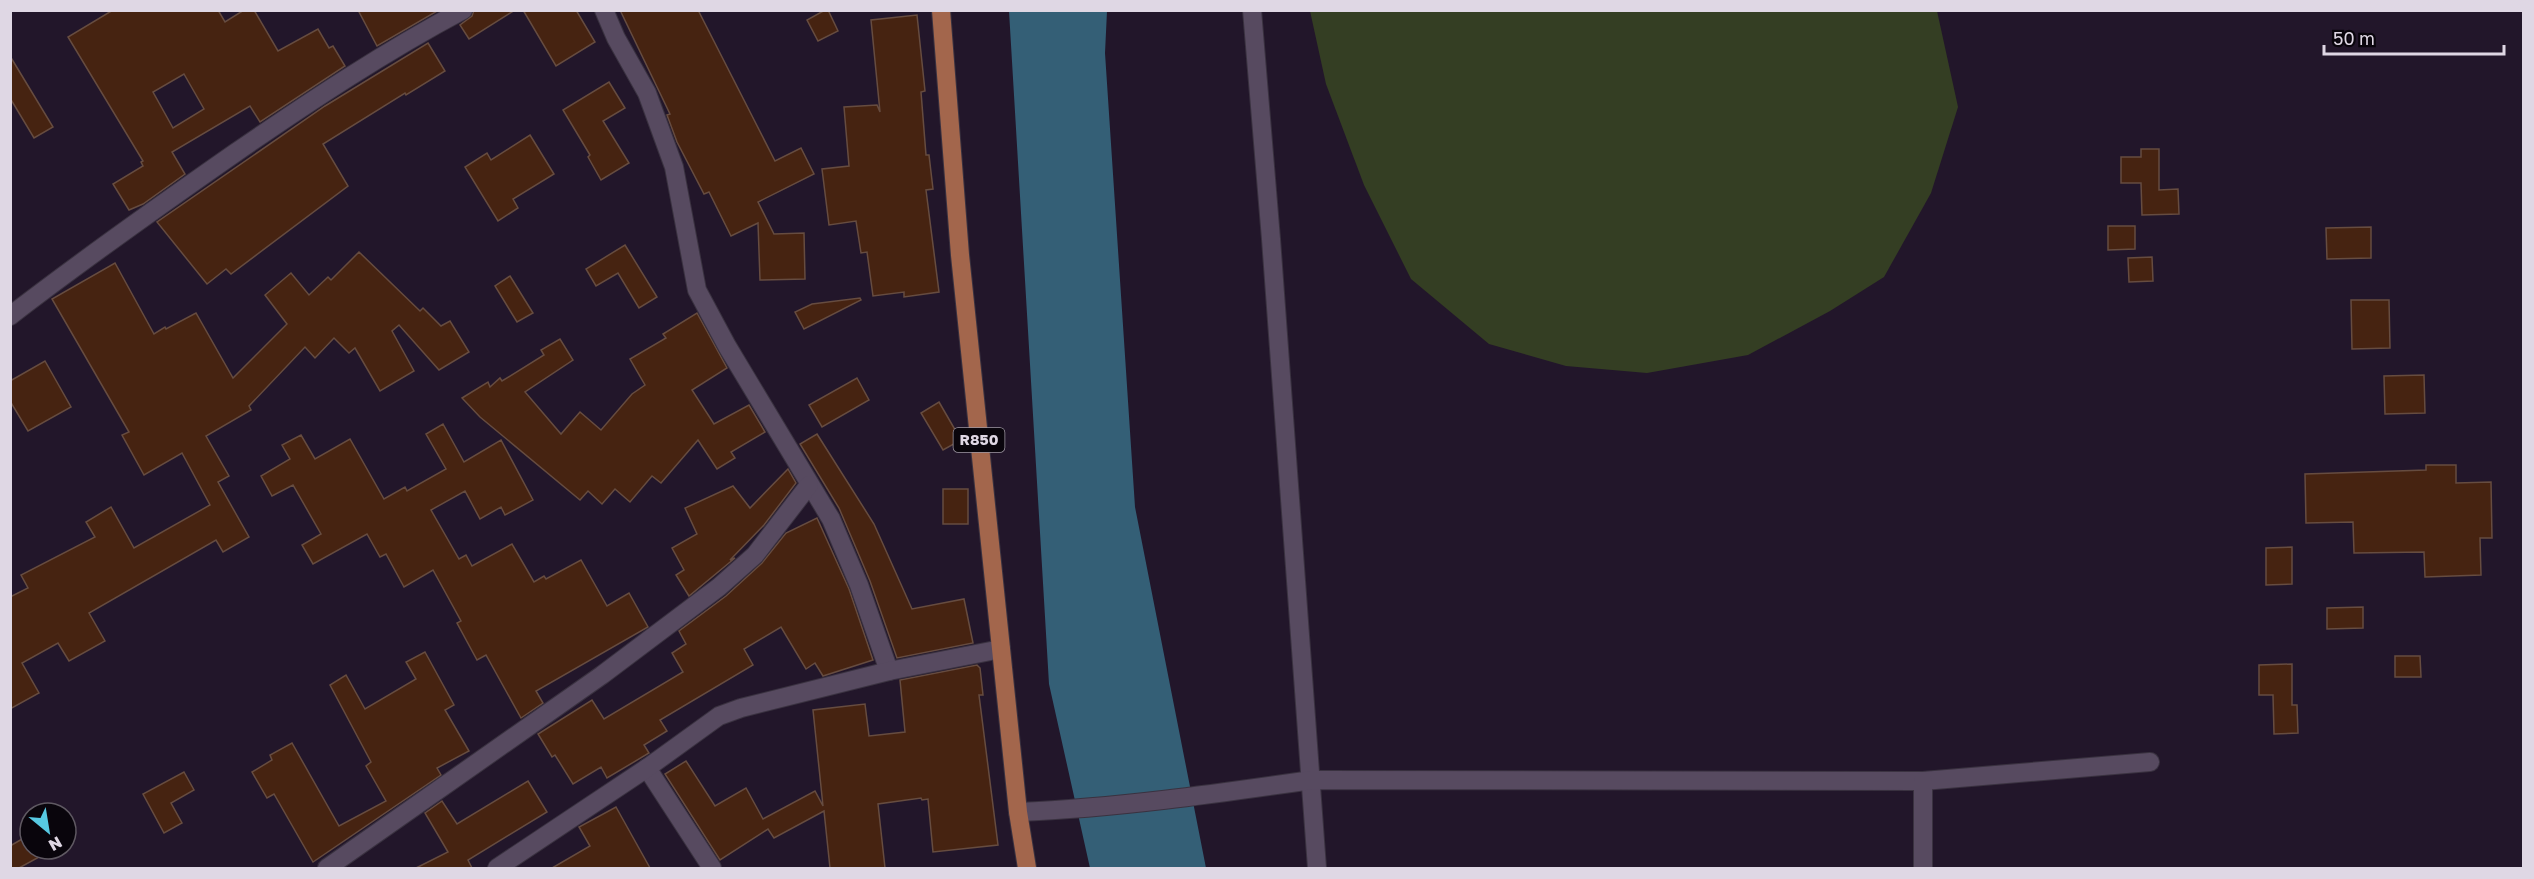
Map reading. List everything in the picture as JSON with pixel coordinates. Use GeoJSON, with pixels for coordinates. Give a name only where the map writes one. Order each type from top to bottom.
{"type":"FeatureCollection","features":[{"type":"Feature","properties":{"kind":"main road","name":"R850"},"geometry":{"type":"LineString","coordinates":[[941,10],[960,255],[1018,812],[1027,868]]}},
{"type":"Feature","properties":{"kind":"street"},"geometry":{"type":"LineString","coordinates":[[10,316],[109,240],[277,124],[417,34],[463,10]]}},
{"type":"Feature","properties":{"kind":"street"},"geometry":{"type":"LineString","coordinates":[[604,10],[616,38],[647,93],[674,167],[697,290],[727,346],[831,519],[860,585],[889,671]]}},
{"type":"Feature","properties":{"kind":"street"},"geometry":{"type":"LineString","coordinates":[[1252,10],[1317,868]]}},
{"type":"Feature","properties":{"kind":"street"},"geometry":{"type":"LineString","coordinates":[[327,868],[583,689],[719,587],[755,555],[809,485]]}},
{"type":"Feature","properties":{"kind":"street"},"geometry":{"type":"LineString","coordinates":[[497,868],[647,768],[719,716],[741,708],[889,671],[1001,649]]}},
{"type":"Feature","properties":{"kind":"street"},"geometry":{"type":"LineString","coordinates":[[1018,812],[1067,810],[1211,795],[1312,780],[1923,781],[2150,762]]}},
{"type":"Feature","properties":{"kind":"street"},"geometry":{"type":"LineString","coordinates":[[647,768],[712,868]]}},
{"type":"Feature","properties":{"kind":"street"},"geometry":{"type":"LineString","coordinates":[[1923,781],[1923,868]]}},
{"type":"Feature","properties":{"kind":"green space"},"geometry":{"type":"Polygon","coordinates":[[[1310,11],[1937,11],[1958,107],[1931,193],[1884,277],[1830,311],[1748,355],[1647,373],[1566,366],[1489,344],[1411,279],[1364,185],[1326,84],[1310,11]]]}},
{"type":"Feature","properties":{"kind":"water"},"geometry":{"type":"Polygon","coordinates":[[[1009,11],[1107,11],[1105,53],[1135,507],[1206,868],[1090,868],[1049,684],[1009,11]]]}},
{"type":"Feature","properties":{"kind":"building"},"geometry":{"type":"Polygon","coordinates":[[[113,10],[218,10],[225,22],[244,10],[254,10],[278,51],[318,29],[329,48],[333,46],[345,66],[260,122],[250,106],[172,152],[185,174],[143,204],[129,210],[113,184],[143,166],[141,162],[143,161],[68,37],[113,10]],[[184,74],[153,92],[173,128],[204,109],[184,74]]]}},
{"type":"Feature","properties":{"kind":"building"},"geometry":{"type":"Polygon","coordinates":[[[358,10],[439,10],[377,46],[358,10]]]}},
{"type":"Feature","properties":{"kind":"building"},"geometry":{"type":"Polygon","coordinates":[[[474,10],[515,10],[469,39],[460,25],[472,16],[474,10]]]}},
{"type":"Feature","properties":{"kind":"building"},"geometry":{"type":"Polygon","coordinates":[[[523,10],[576,10],[595,42],[556,66],[523,10]]]}},
{"type":"Feature","properties":{"kind":"building"},"geometry":{"type":"Polygon","coordinates":[[[620,10],[698,10],[775,161],[801,148],[814,174],[758,202],[774,234],[804,233],[805,279],[760,280],[758,223],[731,236],[709,192],[704,194],[677,142],[667,115],[670,114],[620,10]]]}},
{"type":"Feature","properties":{"kind":"building"},"geometry":{"type":"Polygon","coordinates":[[[828,10],[838,31],[818,41],[807,20],[828,10]]]}},
{"type":"Feature","properties":{"kind":"building"},"geometry":{"type":"Polygon","coordinates":[[[917,15],[925,91],[921,92],[926,155],[929,155],[933,189],[926,190],[939,292],[904,297],[904,292],[873,296],[867,252],[861,253],[856,221],[829,225],[822,169],[849,166],[844,107],[877,105],[880,112],[871,20],[917,15]]]}},
{"type":"Feature","properties":{"kind":"building"},"geometry":{"type":"Polygon","coordinates":[[[428,43],[445,71],[323,144],[348,186],[231,274],[226,269],[207,284],[157,222],[325,106],[428,43]]]}},
{"type":"Feature","properties":{"kind":"building"},"geometry":{"type":"Polygon","coordinates":[[[10,56],[53,127],[34,138],[10,98],[10,56]]]}},
{"type":"Feature","properties":{"kind":"building"},"geometry":{"type":"Polygon","coordinates":[[[609,82],[625,108],[603,121],[629,163],[601,180],[588,157],[590,155],[563,110],[609,82]]]}},
{"type":"Feature","properties":{"kind":"building"},"geometry":{"type":"Polygon","coordinates":[[[530,135],[554,174],[513,199],[518,208],[498,221],[465,167],[487,153],[491,160],[530,135]]]}},
{"type":"Feature","properties":{"kind":"building"},"geometry":{"type":"Polygon","coordinates":[[[2141,149],[2159,149],[2159,190],[2178,189],[2179,214],[2142,215],[2141,183],[2121,183],[2121,157],[2141,157],[2141,149]]]}},
{"type":"Feature","properties":{"kind":"building"},"geometry":{"type":"Polygon","coordinates":[[[2108,226],[2135,226],[2135,249],[2108,250],[2108,226]]]}},
{"type":"Feature","properties":{"kind":"building"},"geometry":{"type":"Polygon","coordinates":[[[2371,227],[2371,258],[2327,259],[2326,228],[2371,227]]]}},
{"type":"Feature","properties":{"kind":"building"},"geometry":{"type":"Polygon","coordinates":[[[625,245],[657,297],[639,308],[618,273],[596,286],[586,269],[625,245]]]}},
{"type":"Feature","properties":{"kind":"building"},"geometry":{"type":"Polygon","coordinates":[[[359,252],[420,311],[423,308],[441,326],[450,321],[469,352],[439,370],[399,325],[392,331],[414,371],[380,391],[355,348],[349,353],[334,338],[315,358],[305,347],[249,406],[251,410],[206,436],[229,476],[218,482],[249,537],[223,552],[216,540],[89,613],[105,641],[69,661],[58,643],[22,663],[39,693],[10,709],[10,597],[28,588],[21,575],[95,537],[86,522],[111,507],[134,548],[210,505],[182,453],[144,475],[122,435],[129,432],[52,299],[115,263],[154,334],[196,313],[233,378],[287,324],[265,295],[291,273],[309,295],[328,277],[331,280],[359,252]]]}},
{"type":"Feature","properties":{"kind":"building"},"geometry":{"type":"Polygon","coordinates":[[[2152,257],[2153,281],[2129,282],[2128,258],[2152,257]]]}},
{"type":"Feature","properties":{"kind":"building"},"geometry":{"type":"Polygon","coordinates":[[[510,276],[533,313],[517,322],[495,286],[510,276]]]}},
{"type":"Feature","properties":{"kind":"building"},"geometry":{"type":"Polygon","coordinates":[[[860,298],[861,300],[804,329],[795,312],[812,304],[860,298]]]}},
{"type":"Feature","properties":{"kind":"building"},"geometry":{"type":"Polygon","coordinates":[[[2351,300],[2389,300],[2390,348],[2352,349],[2351,300]]]}},
{"type":"Feature","properties":{"kind":"building"},"geometry":{"type":"Polygon","coordinates":[[[697,313],[727,368],[692,390],[714,424],[749,405],[765,432],[731,452],[735,458],[717,469],[698,440],[661,483],[652,476],[630,502],[615,489],[602,504],[588,491],[580,500],[480,417],[462,398],[488,382],[490,387],[500,378],[502,381],[544,355],[541,350],[560,339],[573,360],[525,392],[561,434],[580,412],[601,430],[632,394],[645,385],[630,359],[666,338],[663,334],[697,313]]]}},
{"type":"Feature","properties":{"kind":"building"},"geometry":{"type":"Polygon","coordinates":[[[45,361],[71,407],[28,431],[10,401],[10,381],[45,361]]]}},
{"type":"Feature","properties":{"kind":"building"},"geometry":{"type":"Polygon","coordinates":[[[2424,375],[2425,413],[2385,414],[2384,376],[2424,375]]]}},
{"type":"Feature","properties":{"kind":"building"},"geometry":{"type":"Polygon","coordinates":[[[857,378],[869,400],[822,427],[809,405],[857,378]]]}},
{"type":"Feature","properties":{"kind":"building"},"geometry":{"type":"Polygon","coordinates":[[[939,402],[961,440],[943,450],[921,413],[939,402]]]}},
{"type":"Feature","properties":{"kind":"building"},"geometry":{"type":"Polygon","coordinates":[[[443,424],[464,462],[501,440],[533,500],[505,515],[501,507],[480,519],[465,491],[431,510],[459,559],[466,555],[472,566],[512,544],[534,582],[544,576],[546,579],[581,560],[607,606],[629,593],[648,627],[536,691],[543,703],[521,718],[486,655],[477,660],[457,623],[461,621],[433,570],[404,587],[386,554],[380,557],[367,534],[313,564],[302,545],[321,534],[293,485],[272,496],[261,476],[290,459],[282,445],[301,435],[315,459],[350,439],[384,499],[405,487],[407,491],[446,469],[426,434],[443,424]]]}},
{"type":"Feature","properties":{"kind":"building"},"geometry":{"type":"Polygon","coordinates":[[[817,434],[874,524],[912,609],[964,599],[973,643],[897,658],[870,581],[839,508],[800,444],[817,434]]]}},
{"type":"Feature","properties":{"kind":"building"},"geometry":{"type":"Polygon","coordinates":[[[2426,465],[2456,465],[2456,483],[2491,482],[2492,538],[2480,538],[2481,575],[2425,577],[2424,552],[2354,553],[2353,522],[2306,523],[2305,474],[2426,470],[2426,465]]]}},
{"type":"Feature","properties":{"kind":"building"},"geometry":{"type":"Polygon","coordinates":[[[788,469],[796,483],[764,525],[730,560],[735,558],[689,596],[676,575],[684,570],[672,548],[697,534],[685,508],[733,486],[750,508],[788,469]]]}},
{"type":"Feature","properties":{"kind":"building"},"geometry":{"type":"Polygon","coordinates":[[[943,489],[968,489],[968,524],[943,524],[943,489]]]}},
{"type":"Feature","properties":{"kind":"building"},"geometry":{"type":"Polygon","coordinates":[[[817,518],[849,589],[873,660],[823,676],[815,663],[806,669],[781,627],[744,649],[753,665],[660,720],[667,731],[644,745],[649,753],[607,778],[601,767],[573,784],[555,755],[552,757],[538,734],[592,700],[604,719],[683,672],[672,653],[686,644],[679,631],[726,596],[762,563],[786,533],[817,518]]]}},
{"type":"Feature","properties":{"kind":"building"},"geometry":{"type":"Polygon","coordinates":[[[2292,547],[2292,584],[2266,585],[2266,548],[2292,547]]]}},
{"type":"Feature","properties":{"kind":"building"},"geometry":{"type":"Polygon","coordinates":[[[2363,607],[2363,628],[2327,629],[2327,608],[2363,607]]]}},
{"type":"Feature","properties":{"kind":"building"},"geometry":{"type":"Polygon","coordinates":[[[425,652],[454,705],[445,710],[469,751],[437,768],[441,775],[313,862],[274,794],[267,798],[252,772],[272,760],[270,755],[292,743],[339,826],[386,801],[366,766],[371,762],[330,685],[346,675],[365,709],[416,679],[406,662],[425,652]]]}},
{"type":"Feature","properties":{"kind":"building"},"geometry":{"type":"Polygon","coordinates":[[[2395,656],[2420,656],[2421,677],[2395,677],[2395,656]]]}},
{"type":"Feature","properties":{"kind":"building"},"geometry":{"type":"Polygon","coordinates":[[[2292,664],[2292,705],[2297,705],[2298,733],[2274,734],[2273,695],[2259,695],[2259,665],[2292,664]]]}},
{"type":"Feature","properties":{"kind":"building"},"geometry":{"type":"Polygon","coordinates":[[[977,665],[980,668],[983,695],[979,695],[998,845],[933,852],[928,799],[922,800],[921,798],[878,804],[885,868],[830,868],[824,811],[774,838],[768,829],[720,860],[665,774],[686,761],[715,806],[746,788],[763,819],[815,791],[823,806],[813,710],[865,704],[869,736],[905,732],[900,680],[977,665]]]}},
{"type":"Feature","properties":{"kind":"building"},"geometry":{"type":"Polygon","coordinates":[[[184,772],[194,790],[171,803],[182,823],[164,833],[143,794],[184,772]]]}},
{"type":"Feature","properties":{"kind":"building"},"geometry":{"type":"Polygon","coordinates":[[[528,781],[547,812],[468,860],[472,868],[416,868],[448,852],[425,813],[442,801],[457,824],[528,781]]]}},
{"type":"Feature","properties":{"kind":"building"},"geometry":{"type":"Polygon","coordinates":[[[616,807],[650,868],[552,868],[590,846],[579,827],[616,807]]]}},
{"type":"Feature","properties":{"kind":"building"},"geometry":{"type":"Polygon","coordinates":[[[18,841],[18,861],[32,861],[19,868],[10,868],[10,846],[18,841]]]}}]}
